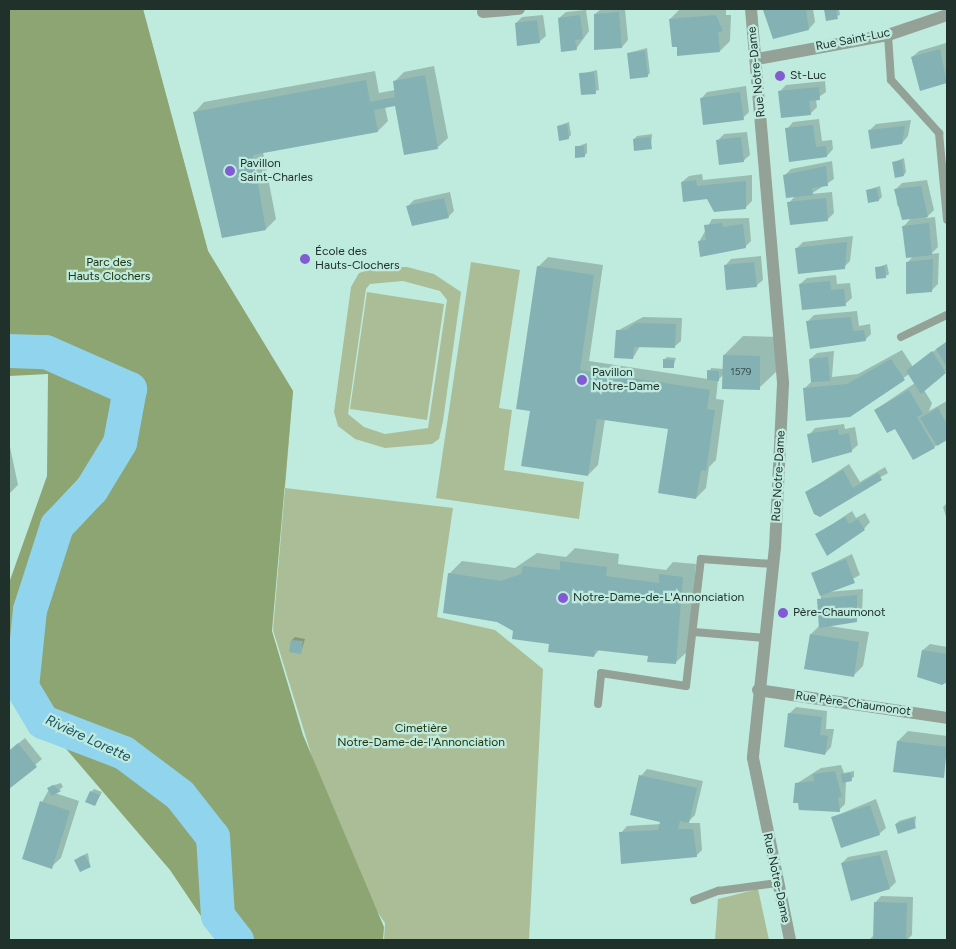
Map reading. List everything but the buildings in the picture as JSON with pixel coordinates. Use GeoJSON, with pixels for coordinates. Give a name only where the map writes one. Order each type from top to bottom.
{"type":"FeatureCollection","features":[{"type":"Feature","properties":{"kind":"street"},"geometry":{"type":"LineString","coordinates":[[483,12],[519,9]]}},
{"type":"Feature","properties":{"kind":"street","name":"Rue Notre-Dame"},"geometry":{"type":"LineString","coordinates":[[750,9],[757,59],[782,384],[773,564],[758,690],[753,758],[790,940]]}},
{"type":"Feature","properties":{"kind":"street","name":"Rue Saint-Luc"},"geometry":{"type":"LineString","coordinates":[[757,59],[888,35],[947,15]]}},
{"type":"Feature","properties":{"kind":"street","name":"Rue Père-Chaumonot"},"geometry":{"type":"LineString","coordinates":[[758,690],[947,718]]}},
{"type":"Feature","properties":{"kind":"lane"},"geometry":{"type":"LineString","coordinates":[[888,35],[891,80],[939,133],[947,220]]}},
{"type":"Feature","properties":{"kind":"lane"},"geometry":{"type":"LineString","coordinates":[[901,337],[947,314]]}},
{"type":"Feature","properties":{"kind":"lane"},"geometry":{"type":"LineString","coordinates":[[598,704],[601,673],[686,686],[694,632],[701,559],[773,564]]}},
{"type":"Feature","properties":{"kind":"lane"},"geometry":{"type":"LineString","coordinates":[[694,632],[764,638]]}},
{"type":"Feature","properties":{"kind":"lane"},"geometry":{"type":"LineString","coordinates":[[694,900],[718,891],[777,883]]}},
{"type":"Feature","properties":{"kind":"green space","name":"Parc des Hauts Clochers"},"geometry":{"type":"Polygon","coordinates":[[[9,9],[143,9],[208,251],[293,391],[285,488],[130,389],[9,9]]]}},
{"type":"Feature","properties":{"kind":"green space"},"geometry":{"type":"Polygon","coordinates":[[[9,9],[143,9],[208,251],[293,391],[272,631],[303,735],[384,927],[383,940],[217,940],[170,870],[43,722],[9,638],[9,583],[47,476],[48,374],[9,376],[9,9]]]}},
{"type":"Feature","properties":{"kind":"green space"},"geometry":{"type":"Polygon","coordinates":[[[471,262],[520,270],[499,408],[512,410],[504,470],[584,482],[579,519],[436,498],[471,262]]]}},
{"type":"Feature","properties":{"kind":"green space"},"geometry":{"type":"Polygon","coordinates":[[[378,267],[407,267],[434,274],[461,292],[443,421],[439,439],[432,444],[385,448],[355,439],[338,426],[334,412],[351,287],[359,273],[378,267]],[[403,281],[370,284],[366,289],[348,414],[364,427],[385,434],[428,428],[447,300],[440,291],[403,281]]]}},
{"type":"Feature","properties":{"kind":"green space"},"geometry":{"type":"Polygon","coordinates":[[[367,292],[444,304],[427,420],[350,409],[367,292]]]}},
{"type":"Feature","properties":{"kind":"green space","name":"Cimetière Notre-Dame-de-l'Annonciation"},"geometry":{"type":"Polygon","coordinates":[[[285,488],[453,508],[437,617],[495,630],[543,669],[529,940],[384,940],[385,923],[345,864],[273,630],[285,488]]]}},
{"type":"Feature","properties":{"kind":"green space"},"geometry":{"type":"Polygon","coordinates":[[[758,889],[769,940],[715,940],[718,899],[758,889]]]}},
{"type":"Feature","properties":{"kind":"waterway","name":"Rivière Lorette"},"geometry":{"type":"LineString","coordinates":[[9,351],[46,352],[130,389],[120,443],[92,489],[57,526],[30,610],[22,687],[43,722],[124,753],[180,795],[213,837],[218,916],[237,940]]}},
{"type":"Feature","properties":{"kind":"place","name":"St-Luc"},"geometry":{"type":"Point","coordinates":[780,76]}},
{"type":"Feature","properties":{"kind":"place","name":"Pavillon Saint-Charles"},"geometry":{"type":"Point","coordinates":[230,171]}},
{"type":"Feature","properties":{"kind":"place","name":"École des Hauts-Clochers"},"geometry":{"type":"Point","coordinates":[305,259]}},
{"type":"Feature","properties":{"kind":"place","name":"Pavillon Notre-Dame"},"geometry":{"type":"Point","coordinates":[582,380]}},
{"type":"Feature","properties":{"kind":"place","name":"Notre-Dame-de-L'Annonciation"},"geometry":{"type":"Point","coordinates":[563,598]}},
{"type":"Feature","properties":{"kind":"place","name":"Père-Chaumonot"},"geometry":{"type":"Point","coordinates":[783,613]}}]}
